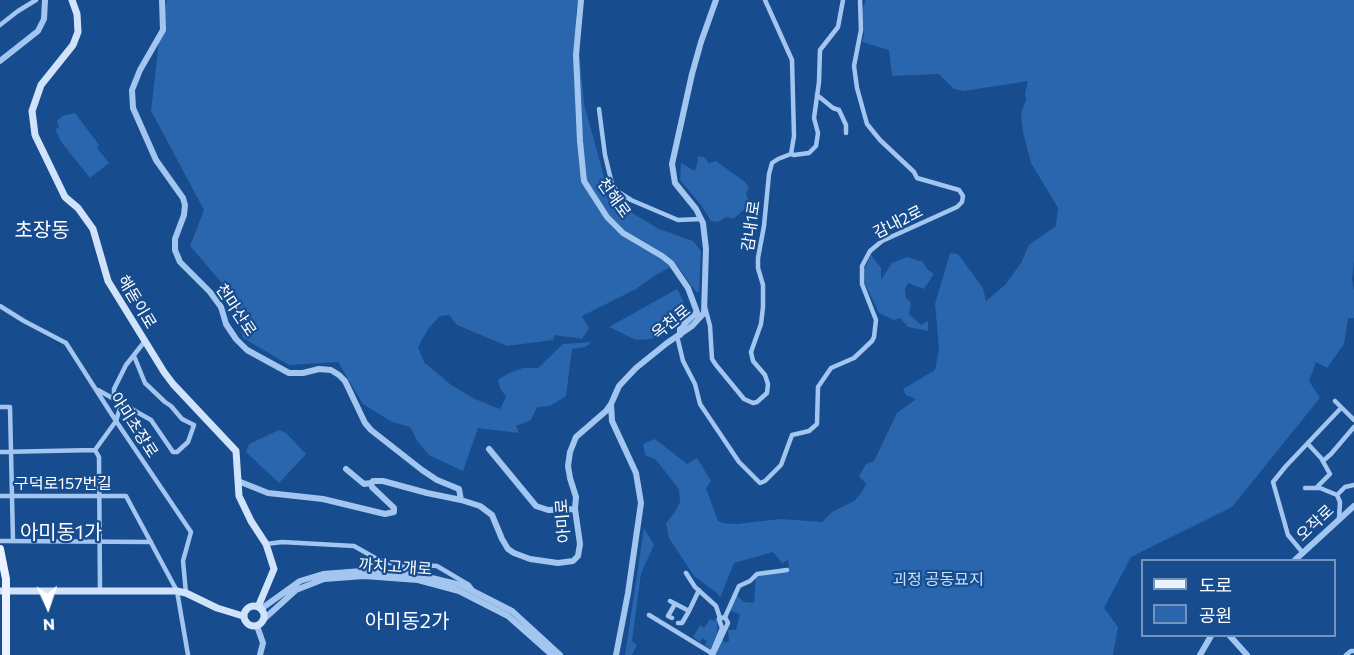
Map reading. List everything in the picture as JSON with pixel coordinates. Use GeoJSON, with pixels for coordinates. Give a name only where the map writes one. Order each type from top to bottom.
{"type":"FeatureCollection","features":[{"type":"Feature","properties":{"kind":"main road","name":"해돋이로"},"geometry":{"type":"LineString","coordinates":[[72,0],[78,32],[72,45],[41,85],[32,111],[33,128],[41,150],[65,197],[78,208],[93,229],[108,280],[172,384],[236,451],[240,496],[251,521],[266,544],[274,569],[260,608]]}},
{"type":"Feature","properties":{"kind":"main road"},"geometry":{"type":"LineString","coordinates":[[0,549],[6,579],[3,591],[6,655]]}},
{"type":"Feature","properties":{"kind":"main road"},"geometry":{"type":"LineString","coordinates":[[3,591],[177,591],[243,616],[248,624],[257,626],[264,619],[260,608],[248,607],[243,616]]}},
{"type":"Feature","properties":{"kind":"street"},"geometry":{"type":"LineString","coordinates":[[0,25],[36,0]]}},
{"type":"Feature","properties":{"kind":"street"},"geometry":{"type":"LineString","coordinates":[[0,61],[38,31],[44,19],[45,0]]}},
{"type":"Feature","properties":{"kind":"street","name":"천마산로"},"geometry":{"type":"LineString","coordinates":[[162,0],[163,30],[132,90],[133,108],[156,160],[183,198],[184,215],[175,238],[175,250],[180,262],[210,292],[221,307],[226,324],[248,351],[289,373],[303,373],[319,369],[331,370],[339,375],[345,381],[365,423],[371,430],[422,470],[437,480],[459,489],[461,500]]}},
{"type":"Feature","properties":{"kind":"street","name":"천해로"},"geometry":{"type":"LineString","coordinates":[[581,0],[576,55],[584,181],[607,217],[623,233],[671,263],[688,288],[697,312],[680,328],[678,336]]}},
{"type":"Feature","properties":{"kind":"street","name":"옥천로"},"geometry":{"type":"LineString","coordinates":[[611,404],[620,386],[636,368],[698,322],[705,308],[706,249],[701,219],[696,209],[675,183],[672,164],[692,74],[716,0]]}},
{"type":"Feature","properties":{"kind":"street"},"geometry":{"type":"LineString","coordinates":[[765,0],[792,60],[794,136],[791,154]]}},
{"type":"Feature","properties":{"kind":"street","name":"감내1로"},"geometry":{"type":"LineString","coordinates":[[705,308],[710,326],[712,359],[744,399],[753,403],[760,400],[767,393],[768,384],[752,356],[752,349],[761,324],[764,299],[758,258],[771,166],[778,159],[791,154],[809,153],[816,146],[818,133],[814,118],[818,95],[820,50],[838,27],[843,0]]}},
{"type":"Feature","properties":{"kind":"street","name":"감내2로"},"geometry":{"type":"LineString","coordinates":[[678,336],[683,361],[695,384],[700,404],[739,462],[760,483],[781,465],[792,435],[809,431],[817,424],[818,387],[831,368],[854,358],[874,337],[876,320],[862,284],[862,266],[870,251],[882,241],[957,207],[962,202],[963,196],[959,190],[917,178],[914,172],[880,140],[867,124],[857,88],[854,66],[861,30],[860,0]]}},
{"type":"Feature","properties":{"kind":"street"},"geometry":{"type":"LineString","coordinates":[[818,95],[833,108],[839,110],[846,125],[846,133]]}},
{"type":"Feature","properties":{"kind":"street"},"geometry":{"type":"LineString","coordinates":[[598,109],[604,155],[612,184],[617,191],[678,220],[701,219]]}},
{"type":"Feature","properties":{"kind":"street","name":"아미초장로"},"geometry":{"type":"LineString","coordinates":[[0,306],[66,343],[116,422],[191,532],[183,561],[186,593]]}},
{"type":"Feature","properties":{"kind":"street"},"geometry":{"type":"LineString","coordinates":[[95,450],[116,422],[120,408],[114,389],[126,365],[145,341]]}},
{"type":"Feature","properties":{"kind":"street"},"geometry":{"type":"LineString","coordinates":[[96,388],[151,420],[173,452],[177,452],[189,440],[194,425],[182,419],[171,405],[145,383],[134,356]]}},
{"type":"Feature","properties":{"kind":"street"},"geometry":{"type":"LineString","coordinates":[[1335,401],[1354,420]]}},
{"type":"Feature","properties":{"kind":"street"},"geometry":{"type":"LineString","coordinates":[[611,404],[610,416],[636,473],[641,503],[628,593],[615,653]]}},
{"type":"Feature","properties":{"kind":"street","name":"아미로"},"geometry":{"type":"LineString","coordinates":[[346,469],[364,484],[378,480],[480,506],[492,515],[502,539],[508,549],[514,553],[525,558],[558,563],[573,561],[578,556],[580,544],[575,509],[576,497],[568,466],[570,452],[576,437],[611,404]]}},
{"type":"Feature","properties":{"kind":"street"},"geometry":{"type":"LineString","coordinates":[[0,407],[10,407],[13,541]]}},
{"type":"Feature","properties":{"kind":"street"},"geometry":{"type":"LineString","coordinates":[[1303,552],[1288,535],[1273,482],[1341,408]]}},
{"type":"Feature","properties":{"kind":"street"},"geometry":{"type":"LineString","coordinates":[[596,420],[604,419],[613,424]]}},
{"type":"Feature","properties":{"kind":"street"},"geometry":{"type":"LineString","coordinates":[[1323,461],[1354,427]]}},
{"type":"Feature","properties":{"kind":"street"},"geometry":{"type":"LineString","coordinates":[[1308,444],[1323,461],[1330,476],[1316,488]]}},
{"type":"Feature","properties":{"kind":"street"},"geometry":{"type":"LineString","coordinates":[[489,449],[536,506],[548,510],[575,509]]}},
{"type":"Feature","properties":{"kind":"street"},"geometry":{"type":"LineString","coordinates":[[0,452],[95,450]]}},
{"type":"Feature","properties":{"kind":"street"},"geometry":{"type":"LineString","coordinates":[[95,450],[99,457],[100,591]]}},
{"type":"Feature","properties":{"kind":"street","name":"아미로"},"geometry":{"type":"LineString","coordinates":[[238,481],[275,494],[323,499],[385,514],[394,512],[393,505],[371,483]]}},
{"type":"Feature","properties":{"kind":"street"},"geometry":{"type":"LineString","coordinates":[[1336,495],[1345,487],[1354,485]]}},
{"type":"Feature","properties":{"kind":"street"},"geometry":{"type":"LineString","coordinates":[[1305,488],[1316,488],[1336,495],[1340,502],[1339,519]]}},
{"type":"Feature","properties":{"kind":"street","name":"구덕로157번길"},"geometry":{"type":"LineString","coordinates":[[0,496],[126,496],[151,542]]}},
{"type":"Feature","properties":{"kind":"street","name":"오작로"},"geometry":{"type":"LineString","coordinates":[[1297,559],[1354,506]]}},
{"type":"Feature","properties":{"kind":"street"},"geometry":{"type":"LineString","coordinates":[[0,541],[151,542],[177,591],[188,655]]}},
{"type":"Feature","properties":{"kind":"street"},"geometry":{"type":"LineString","coordinates":[[266,544],[282,542],[354,546],[377,559],[390,563],[407,567],[437,566],[472,589]]}},
{"type":"Feature","properties":{"kind":"street"},"geometry":{"type":"LineString","coordinates":[[723,618],[739,586],[750,581],[757,574],[787,570]]}},
{"type":"Feature","properties":{"kind":"street"},"geometry":{"type":"LineString","coordinates":[[260,608],[300,581],[316,576],[362,571],[419,574],[472,589],[512,611],[560,655]]}},
{"type":"Feature","properties":{"kind":"street"},"geometry":{"type":"LineString","coordinates":[[649,614],[675,626],[713,654],[728,623],[686,573]]}},
{"type":"Feature","properties":{"kind":"street","name":"까치고개로"},"geometry":{"type":"LineString","coordinates":[[264,619],[296,590],[324,579],[364,576],[418,580],[459,591],[508,616],[552,655]]}},
{"type":"Feature","properties":{"kind":"street"},"geometry":{"type":"LineString","coordinates":[[675,626],[682,623],[699,590]]}},
{"type":"Feature","properties":{"kind":"street"},"geometry":{"type":"LineString","coordinates":[[264,595],[268,600],[275,599]]}},
{"type":"Feature","properties":{"kind":"street"},"geometry":{"type":"LineString","coordinates":[[672,618],[668,616],[673,602],[689,611]]}},
{"type":"Feature","properties":{"kind":"street"},"geometry":{"type":"LineString","coordinates":[[257,626],[263,643],[260,655]]}},
{"type":"Feature","properties":{"kind":"street"},"geometry":{"type":"LineString","coordinates":[[1200,655],[1210,637]]}},
{"type":"Feature","properties":{"kind":"street"},"geometry":{"type":"LineString","coordinates":[[1231,637],[1247,655]]}},
{"type":"Feature","properties":{"kind":"street"},"geometry":{"type":"LineString","coordinates":[[1346,655],[1354,651]]}},
{"type":"Feature","properties":{"kind":"green space"},"geometry":{"type":"Polygon","coordinates":[[[167,0],[578,0],[576,15],[584,104],[605,180],[607,198],[659,229],[693,241],[701,251],[699,291],[697,293],[676,264],[636,289],[582,316],[589,328],[582,339],[555,335],[553,340],[507,346],[457,325],[449,315],[440,316],[428,329],[418,347],[424,362],[451,385],[475,399],[500,409],[506,397],[498,380],[523,368],[538,368],[563,344],[592,342],[585,347],[572,349],[566,396],[550,406],[537,407],[531,420],[516,426],[519,433],[478,428],[463,471],[429,455],[418,442],[410,427],[392,422],[363,404],[338,362],[289,365],[243,338],[234,306],[221,282],[190,246],[204,210],[151,111],[161,23],[167,0]]]}},
{"type":"Feature","properties":{"kind":"green space","name":"괴정 공동묘지"},"geometry":{"type":"Polygon","coordinates":[[[866,0],[1354,0],[1354,262],[1352,279],[1354,318],[1348,318],[1344,344],[1327,368],[1316,362],[1309,381],[1320,398],[1232,507],[1131,557],[1104,608],[1118,627],[1113,655],[716,655],[722,639],[725,643],[729,641],[728,630],[736,630],[740,614],[728,610],[735,594],[744,602],[754,603],[756,575],[785,571],[789,567],[788,560],[782,563],[773,552],[734,563],[720,598],[717,593],[694,576],[669,538],[666,523],[680,502],[679,489],[656,460],[645,455],[643,444],[655,439],[687,464],[697,458],[711,481],[706,488],[718,521],[737,524],[781,519],[822,522],[832,512],[854,501],[862,492],[866,484],[859,476],[866,464],[874,461],[897,413],[916,399],[906,395],[903,389],[935,370],[939,349],[935,304],[950,253],[958,254],[983,288],[986,301],[1005,285],[1021,263],[1029,245],[1056,226],[1058,208],[1031,163],[1023,132],[1021,113],[1026,100],[1028,81],[964,91],[954,89],[939,74],[892,76],[889,50],[862,42],[864,35],[862,10],[866,0]]]}},
{"type":"Feature","properties":{"kind":"green space"},"geometry":{"type":"Polygon","coordinates":[[[75,113],[99,145],[97,148],[109,163],[90,178],[62,143],[55,129],[59,128],[57,121],[62,116],[75,113]]]}},
{"type":"Feature","properties":{"kind":"green space"},"geometry":{"type":"Polygon","coordinates":[[[697,156],[704,157],[709,163],[716,161],[745,182],[749,188],[746,194],[750,203],[758,204],[756,207],[745,209],[733,219],[726,217],[718,222],[711,221],[680,180],[681,163],[695,171],[697,156]]]}},
{"type":"Feature","properties":{"kind":"green space"},"geometry":{"type":"Polygon","coordinates":[[[871,255],[881,268],[881,280],[892,263],[907,257],[923,262],[934,274],[924,289],[908,283],[905,289],[906,298],[911,303],[909,314],[921,325],[928,321],[928,331],[908,327],[900,318],[894,320],[879,313],[865,284],[864,270],[871,255]]]}},
{"type":"Feature","properties":{"kind":"green space"},"geometry":{"type":"Polygon","coordinates":[[[677,289],[690,314],[651,339],[636,340],[609,327],[677,289]]]}},
{"type":"Feature","properties":{"kind":"green space"},"geometry":{"type":"Polygon","coordinates":[[[279,430],[286,433],[306,454],[279,483],[246,452],[249,444],[279,430]]]}},
{"type":"Feature","properties":{"kind":"green space"},"geometry":{"type":"Polygon","coordinates":[[[644,528],[654,545],[641,573],[632,641],[637,645],[632,655],[625,655],[644,528]]]}},
{"type":"Feature","properties":{"kind":"green space"},"geometry":{"type":"Polygon","coordinates":[[[718,616],[717,633],[711,650],[705,645],[707,641],[702,638],[700,642],[693,637],[700,625],[704,628],[710,619],[714,621],[718,616]]]}},
{"type":"Feature","properties":{"kind":"district","name":"초장동"},"geometry":{"type":"Point","coordinates":[42,230]}},
{"type":"Feature","properties":{"kind":"district","name":"아미동1가"},"geometry":{"type":"Point","coordinates":[61,532]}},
{"type":"Feature","properties":{"kind":"district","name":"아미동2가"},"geometry":{"type":"Point","coordinates":[407,621]}}]}
